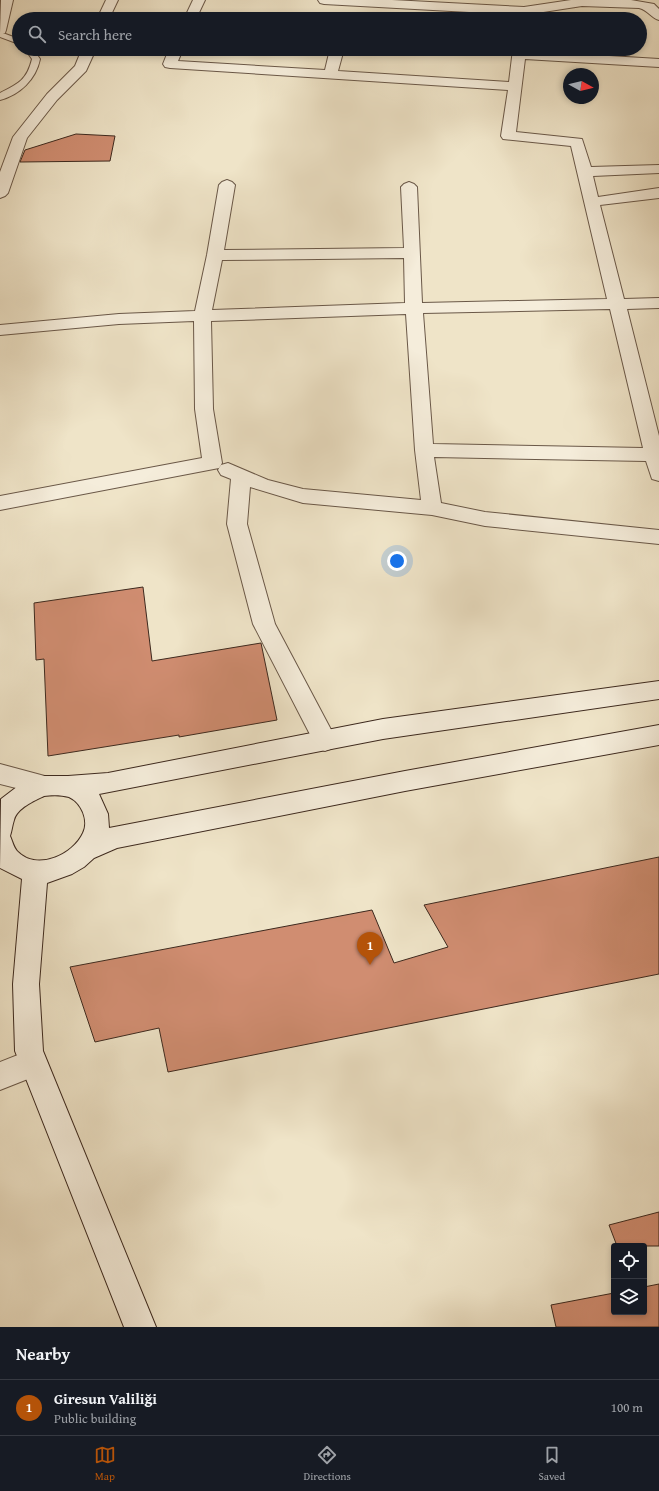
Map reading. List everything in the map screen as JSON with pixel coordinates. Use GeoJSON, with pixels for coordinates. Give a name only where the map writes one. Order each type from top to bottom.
{"type":"FeatureCollection","features":[{"type":"Feature","properties":{"kind":"street"},"geometry":{"type":"LineString","coordinates":[[0,30],[7,0]]}},
{"type":"Feature","properties":{"kind":"street"},"geometry":{"type":"LineString","coordinates":[[106,12],[112,0]]}},
{"type":"Feature","properties":{"kind":"street"},"geometry":{"type":"LineString","coordinates":[[193,12],[199,0]]}},
{"type":"Feature","properties":{"kind":"street"},"geometry":{"type":"LineString","coordinates":[[324,0],[346,7],[524,10],[582,2],[638,4],[650,7],[659,16]]}},
{"type":"Feature","properties":{"kind":"street"},"geometry":{"type":"LineString","coordinates":[[0,193],[20,137],[52,97],[81,68],[86,56]]}},
{"type":"Feature","properties":{"kind":"street"},"geometry":{"type":"LineString","coordinates":[[173,56],[170,64],[515,86]]}},
{"type":"Feature","properties":{"kind":"street"},"geometry":{"type":"LineString","coordinates":[[331,74],[335,56]]}},
{"type":"Feature","properties":{"kind":"street"},"geometry":{"type":"LineString","coordinates":[[519,56],[508,136],[577,142],[617,304],[657,455],[659,474]]}},
{"type":"Feature","properties":{"kind":"street"},"geometry":{"type":"LineString","coordinates":[[570,56],[659,63]]}},
{"type":"Feature","properties":{"kind":"street"},"geometry":{"type":"LineString","coordinates":[[584,172],[659,169]]}},
{"type":"Feature","properties":{"kind":"street"},"geometry":{"type":"LineString","coordinates":[[212,463],[204,409],[202,316],[215,255],[227,185]]}},
{"type":"Feature","properties":{"kind":"street"},"geometry":{"type":"LineString","coordinates":[[409,187],[414,308],[424,450],[432,508]]}},
{"type":"Feature","properties":{"kind":"street"},"geometry":{"type":"LineString","coordinates":[[592,202],[659,193]]}},
{"type":"Feature","properties":{"kind":"street"},"geometry":{"type":"LineString","coordinates":[[215,255],[412,253]]}},
{"type":"Feature","properties":{"kind":"street"},"geometry":{"type":"LineString","coordinates":[[0,330],[119,319],[414,308],[659,303]]}},
{"type":"Feature","properties":{"kind":"street"},"geometry":{"type":"LineString","coordinates":[[424,450],[657,455]]}},
{"type":"Feature","properties":{"kind":"street"},"geometry":{"type":"LineString","coordinates":[[0,503],[212,463],[262,485],[303,496],[432,508],[485,519],[659,536]]}},
{"type":"Feature","properties":{"kind":"street"},"geometry":{"type":"LineString","coordinates":[[241,476],[237,524],[264,624],[325,740]]}},
{"type":"Feature","properties":{"kind":"street"},"geometry":{"type":"LineString","coordinates":[[0,774],[44,785],[70,786],[108,783],[383,729],[659,690]]}},
{"type":"Feature","properties":{"kind":"street"},"geometry":{"type":"LineString","coordinates":[[88,849],[114,836],[128,835],[406,781],[659,735]]}},
{"type":"Feature","properties":{"kind":"street"},"geometry":{"type":"LineString","coordinates":[[0,830],[3,815],[20,796],[44,785]]}},
{"type":"Feature","properties":{"kind":"street"},"geometry":{"type":"LineString","coordinates":[[0,842],[9,860],[35,872],[59,870],[82,856],[88,849],[97,827],[96,809],[85,794],[70,786]]}},
{"type":"Feature","properties":{"kind":"street"},"geometry":{"type":"LineString","coordinates":[[35,872],[26,984],[29,1051],[140,1327]]}},
{"type":"Feature","properties":{"kind":"street"},"geometry":{"type":"LineString","coordinates":[[0,1076],[33,1063]]}},
{"type":"Feature","properties":{"kind":"lane"},"geometry":{"type":"LineString","coordinates":[[0,34],[12,39]]}},
{"type":"Feature","properties":{"kind":"lane"},"geometry":{"type":"LineString","coordinates":[[0,97],[23,84],[32,75],[36,58],[34,56]]}},
{"type":"Feature","properties":{"kind":"building"},"geometry":{"type":"Polygon","coordinates":[[[76,134],[115,136],[110,161],[20,162],[25,150],[76,134]]]}},
{"type":"Feature","properties":{"kind":"building"},"geometry":{"type":"Polygon","coordinates":[[[143,587],[152,661],[261,643],[277,720],[179,737],[179,735],[48,756],[44,659],[36,660],[34,603],[143,587]]]}},
{"type":"Feature","properties":{"kind":"building"},"geometry":{"type":"Polygon","coordinates":[[[659,857],[659,974],[168,1072],[159,1028],[95,1042],[70,967],[372,910],[394,963],[448,947],[424,905],[659,857]]]}},
{"type":"Feature","properties":{"kind":"building"},"geometry":{"type":"Polygon","coordinates":[[[659,1212],[659,1246],[647,1246],[647,1243],[616,1243],[609,1225],[659,1212]]]}},
{"type":"Feature","properties":{"kind":"building"},"geometry":{"type":"Polygon","coordinates":[[[659,1284],[659,1327],[556,1327],[551,1305],[611,1294],[611,1315],[647,1315],[647,1286],[659,1284]]]}},
{"type":"Feature","properties":{"kind":"place","name":"Giresun Valiliği"},"geometry":{"type":"Point","coordinates":[370,965]}}]}
